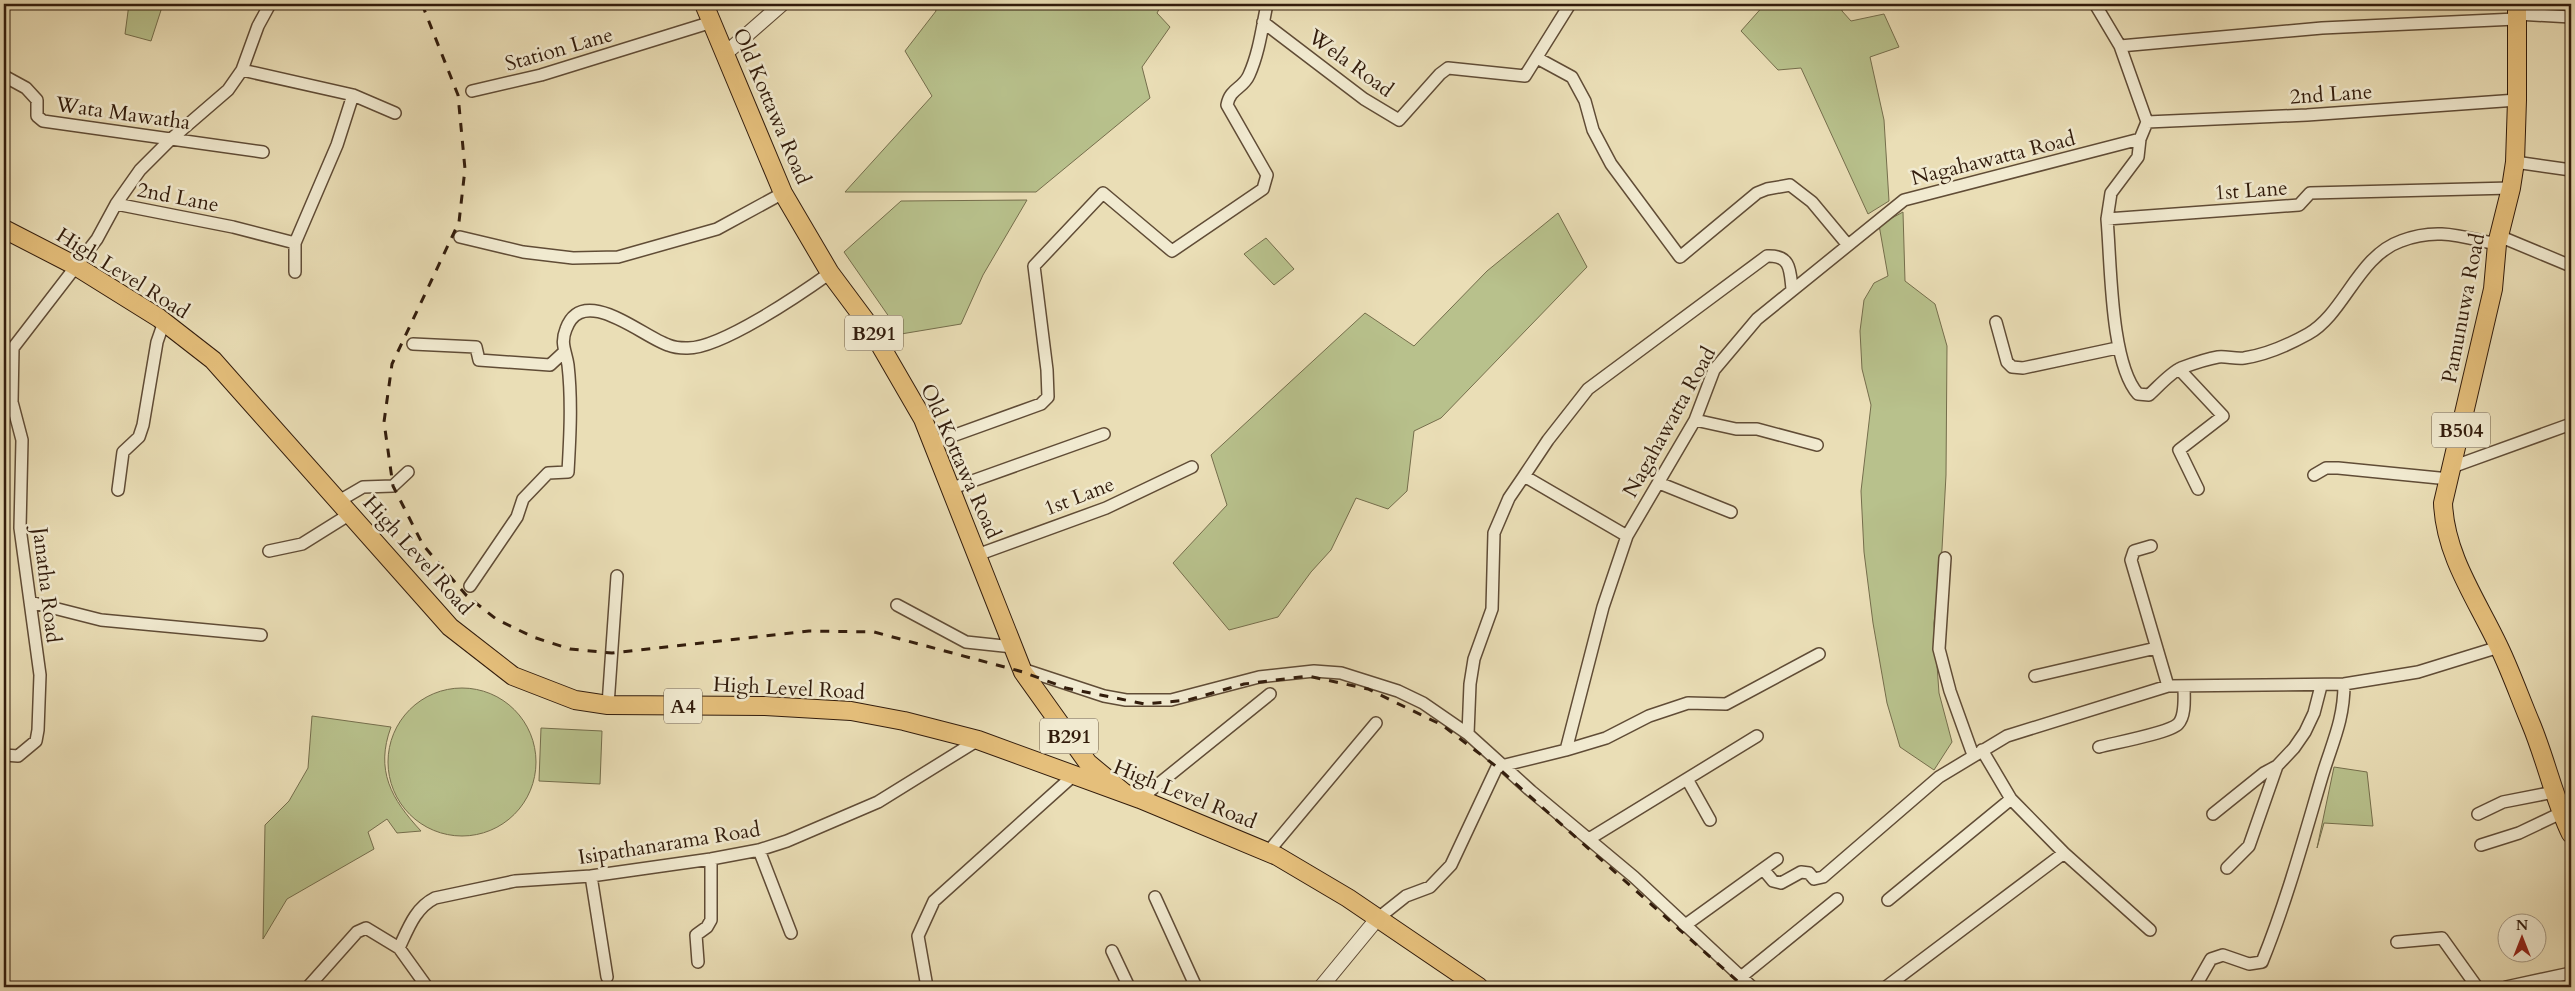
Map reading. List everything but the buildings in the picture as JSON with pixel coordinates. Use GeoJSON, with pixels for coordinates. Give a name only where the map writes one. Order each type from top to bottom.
{"type":"FeatureCollection","features":[{"type":"Feature","properties":{"kind":"main road","name":"Old Kottawa Road"},"geometry":{"type":"LineString","coordinates":[[704,4],[783,193],[830,273],[868,324],[923,419],[1022,670],[1088,763],[1123,793]]}},
{"type":"Feature","properties":{"kind":"main road","name":"Pamunuwa Road"},"geometry":{"type":"LineString","coordinates":[[2517,12],[2517,100],[2511,188],[2498,240],[2493,289],[2443,503],[2444,524],[2462,574],[2499,647],[2537,738],[2561,813],[2571,834]]}},
{"type":"Feature","properties":{"kind":"main road","name":"High Level Road"},"geometry":{"type":"LineString","coordinates":[[4,229],[74,266],[164,322],[213,360],[450,627],[513,676],[575,700],[608,705],[765,706],[851,711],[904,721],[978,740],[1140,799],[1268,852],[1320,881],[1479,987]]}},
{"type":"Feature","properties":{"kind":"street","name":"Janatha Road"},"geometry":{"type":"LineString","coordinates":[[4,755],[18,756],[28,750],[36,741],[40,676],[20,528],[22,440],[8,402],[8,347],[97,239],[116,204],[140,170],[170,140],[228,90],[242,70],[258,26],[270,4]]}},
{"type":"Feature","properties":{"kind":"street"},"geometry":{"type":"LineString","coordinates":[[726,53],[782,4]]}},
{"type":"Feature","properties":{"kind":"street"},"geometry":{"type":"LineString","coordinates":[[934,443],[1041,404],[1048,397],[1047,370],[1034,266],[1103,193],[1172,252],[1263,189],[1267,175],[1227,105],[1228,95],[1248,78],[1257,55],[1267,4]]}},
{"type":"Feature","properties":{"kind":"street","name":"Wela Road"},"geometry":{"type":"LineString","coordinates":[[1263,22],[1364,99],[1399,120],[1440,74],[1448,68],[1525,76],[1570,4]]}},
{"type":"Feature","properties":{"kind":"street"},"geometry":{"type":"LineString","coordinates":[[2095,4],[2120,46],[2147,122],[2140,139],[2138,157],[2111,193],[2107,219],[2117,348],[2130,385],[2138,394],[2149,395],[2179,369],[2218,357],[2244,358],[2268,351],[2308,334],[2322,325],[2347,290],[2376,257],[2400,241],[2440,233],[2498,240],[2571,266]]}},
{"type":"Feature","properties":{"kind":"street"},"geometry":{"type":"LineString","coordinates":[[2120,46],[2517,12],[2571,17]]}},
{"type":"Feature","properties":{"kind":"street","name":"Station Lane"},"geometry":{"type":"LineString","coordinates":[[472,91],[541,76],[712,22]]}},
{"type":"Feature","properties":{"kind":"street"},"geometry":{"type":"LineString","coordinates":[[1538,58],[1572,78],[1584,101],[1592,130],[1611,164],[1680,257],[1757,193],[1767,189],[1790,185],[1812,202],[1848,244]]}},
{"type":"Feature","properties":{"kind":"street"},"geometry":{"type":"LineString","coordinates":[[242,70],[353,95],[395,113]]}},
{"type":"Feature","properties":{"kind":"street","name":"Wata Mawatha"},"geometry":{"type":"LineString","coordinates":[[4,76],[26,88],[37,100],[37,116],[43,120],[170,140],[263,152]]}},
{"type":"Feature","properties":{"kind":"street"},"geometry":{"type":"LineString","coordinates":[[295,272],[295,243],[337,145],[353,95]]}},
{"type":"Feature","properties":{"kind":"street","name":"2nd Lane"},"geometry":{"type":"LineString","coordinates":[[2147,122],[2307,114],[2517,100]]}},
{"type":"Feature","properties":{"kind":"street","name":"Nagahawatta Road"},"geometry":{"type":"LineString","coordinates":[[1566,750],[1603,607],[1627,536],[1696,420],[1714,370],[1757,319],[1904,200],[2140,139]]}},
{"type":"Feature","properties":{"kind":"street"},"geometry":{"type":"LineString","coordinates":[[2514,162],[2571,170]]}},
{"type":"Feature","properties":{"kind":"street","name":"1st Lane"},"geometry":{"type":"LineString","coordinates":[[2107,219],[2299,205],[2310,193],[2511,188]]}},
{"type":"Feature","properties":{"kind":"street"},"geometry":{"type":"LineString","coordinates":[[460,237],[523,252],[573,258],[618,257],[717,229],[783,193]]}},
{"type":"Feature","properties":{"kind":"street","name":"2nd Lane"},"geometry":{"type":"LineString","coordinates":[[116,204],[233,227],[295,243]]}},
{"type":"Feature","properties":{"kind":"street"},"geometry":{"type":"LineString","coordinates":[[1468,734],[1470,684],[1474,659],[1492,609],[1494,532],[1509,498],[1548,440],[1588,389],[1767,256],[1778,256],[1785,260],[1790,270],[1792,289]]}},
{"type":"Feature","properties":{"kind":"street"},"geometry":{"type":"LineString","coordinates":[[470,586],[517,517],[522,499],[548,473],[568,472],[570,436],[568,364],[563,353],[566,329],[572,319],[582,311],[598,311],[624,320],[667,345],[688,348],[707,344],[746,326],[794,299],[830,273]]}},
{"type":"Feature","properties":{"kind":"street"},"geometry":{"type":"LineString","coordinates":[[118,490],[123,452],[138,437],[143,425],[157,342],[164,322]]}},
{"type":"Feature","properties":{"kind":"street"},"geometry":{"type":"LineString","coordinates":[[1996,322],[2007,362],[2012,367],[2023,368],[2117,348]]}},
{"type":"Feature","properties":{"kind":"street"},"geometry":{"type":"LineString","coordinates":[[413,344],[476,347],[479,360],[550,365],[563,353]]}},
{"type":"Feature","properties":{"kind":"street"},"geometry":{"type":"LineString","coordinates":[[2179,369],[2223,416],[2179,450],[2198,490]]}},
{"type":"Feature","properties":{"kind":"street"},"geometry":{"type":"LineString","coordinates":[[1696,420],[1736,428],[1757,429],[1817,445]]}},
{"type":"Feature","properties":{"kind":"street"},"geometry":{"type":"LineString","coordinates":[[2314,475],[2326,468],[2451,473],[2571,424]]}},
{"type":"Feature","properties":{"kind":"street"},"geometry":{"type":"LineString","coordinates":[[950,489],[1104,434]]}},
{"type":"Feature","properties":{"kind":"street","name":"1st Lane"},"geometry":{"type":"LineString","coordinates":[[977,554],[1106,508],[1192,467]]}},
{"type":"Feature","properties":{"kind":"street"},"geometry":{"type":"LineString","coordinates":[[269,551],[302,544],[344,507],[363,487],[393,486],[408,472]]}},
{"type":"Feature","properties":{"kind":"street"},"geometry":{"type":"LineString","coordinates":[[1524,476],[1627,536]]}},
{"type":"Feature","properties":{"kind":"street"},"geometry":{"type":"LineString","coordinates":[[1659,484],[1731,512]]}},
{"type":"Feature","properties":{"kind":"street"},"geometry":{"type":"LineString","coordinates":[[2151,546],[2134,551],[2130,560],[2168,686]]}},
{"type":"Feature","properties":{"kind":"street"},"geometry":{"type":"LineString","coordinates":[[1945,558],[1939,649],[1950,691],[1978,752],[2011,799],[2064,852],[2150,930]]}},
{"type":"Feature","properties":{"kind":"street"},"geometry":{"type":"LineString","coordinates":[[608,705],[617,576]]}},
{"type":"Feature","properties":{"kind":"street"},"geometry":{"type":"LineString","coordinates":[[30,602],[101,620],[261,635]]}},
{"type":"Feature","properties":{"kind":"street"},"geometry":{"type":"LineString","coordinates":[[897,605],[966,642],[1013,647]]}},
{"type":"Feature","properties":{"kind":"street"},"geometry":{"type":"LineString","coordinates":[[1763,869],[1773,881],[1781,884],[1801,872],[1809,873],[1814,879],[1823,877],[1939,777],[1978,752],[2008,736],[2168,686],[2321,686],[2344,684],[2418,672],[2499,647]]}},
{"type":"Feature","properties":{"kind":"street"},"geometry":{"type":"LineString","coordinates":[[2035,676],[2156,648]]}},
{"type":"Feature","properties":{"kind":"street"},"geometry":{"type":"LineString","coordinates":[[1321,987],[1377,919],[1406,896],[1430,887],[1439,880],[1451,865],[1497,767],[1606,738],[1649,716],[1688,703],[1726,704],[1819,654]]}},
{"type":"Feature","properties":{"kind":"street"},"geometry":{"type":"LineString","coordinates":[[1022,670],[1104,696],[1148,701],[1171,700],[1259,677],[1314,671],[1341,673],[1415,699],[1468,734],[1502,766],[1589,838],[1752,987]]}},
{"type":"Feature","properties":{"kind":"street"},"geometry":{"type":"LineString","coordinates":[[2196,987],[2211,959],[2223,955],[2249,964],[2262,962],[2280,919],[2326,764],[2339,728],[2344,708],[2344,684]]}},
{"type":"Feature","properties":{"kind":"street"},"geometry":{"type":"LineString","coordinates":[[2099,747],[2168,730],[2178,724],[2183,715],[2184,686]]}},
{"type":"Feature","properties":{"kind":"street"},"geometry":{"type":"LineString","coordinates":[[2214,814],[2264,773],[2277,766],[2294,748],[2305,732],[2314,713],[2321,686]]}},
{"type":"Feature","properties":{"kind":"street"},"geometry":{"type":"LineString","coordinates":[[1140,799],[1270,694]]}},
{"type":"Feature","properties":{"kind":"street"},"geometry":{"type":"LineString","coordinates":[[1268,852],[1376,722]]}},
{"type":"Feature","properties":{"kind":"street"},"geometry":{"type":"LineString","coordinates":[[1589,838],[1757,736]]}},
{"type":"Feature","properties":{"kind":"street","name":"Isipathanarama Road"},"geometry":{"type":"LineString","coordinates":[[399,948],[416,913],[425,903],[435,898],[515,881],[590,876],[711,859],[759,850],[878,802],[978,740]]}},
{"type":"Feature","properties":{"kind":"street"},"geometry":{"type":"LineString","coordinates":[[2228,868],[2249,846],[2277,766]]}},
{"type":"Feature","properties":{"kind":"street"},"geometry":{"type":"LineString","coordinates":[[927,987],[918,936],[934,901],[1074,775]]}},
{"type":"Feature","properties":{"kind":"street"},"geometry":{"type":"LineString","coordinates":[[1687,779],[1710,820]]}},
{"type":"Feature","properties":{"kind":"street"},"geometry":{"type":"LineString","coordinates":[[2478,814],[2503,802],[2554,792]]}},
{"type":"Feature","properties":{"kind":"street"},"geometry":{"type":"LineString","coordinates":[[1888,900],[2011,799]]}},
{"type":"Feature","properties":{"kind":"street"},"geometry":{"type":"LineString","coordinates":[[2481,845],[2519,833],[2561,813]]}},
{"type":"Feature","properties":{"kind":"street"},"geometry":{"type":"LineString","coordinates":[[759,850],[791,933]]}},
{"type":"Feature","properties":{"kind":"street"},"geometry":{"type":"LineString","coordinates":[[1886,987],[2064,852]]}},
{"type":"Feature","properties":{"kind":"street"},"geometry":{"type":"LineString","coordinates":[[698,962],[696,935],[707,927],[711,920],[711,859]]}},
{"type":"Feature","properties":{"kind":"street"},"geometry":{"type":"LineString","coordinates":[[1684,926],[1777,859]]}},
{"type":"Feature","properties":{"kind":"street"},"geometry":{"type":"LineString","coordinates":[[590,876],[607,977]]}},
{"type":"Feature","properties":{"kind":"street"},"geometry":{"type":"LineString","coordinates":[[1155,897],[1196,987]]}},
{"type":"Feature","properties":{"kind":"street"},"geometry":{"type":"LineString","coordinates":[[1741,977],[1838,899]]}},
{"type":"Feature","properties":{"kind":"street"},"geometry":{"type":"LineString","coordinates":[[308,987],[357,932],[366,928],[399,948],[427,987]]}},
{"type":"Feature","properties":{"kind":"street"},"geometry":{"type":"LineString","coordinates":[[2397,942],[2442,938],[2477,987]]}},
{"type":"Feature","properties":{"kind":"street"},"geometry":{"type":"LineString","coordinates":[[1112,951],[1129,987]]}},
{"type":"Feature","properties":{"kind":"street"},"geometry":{"type":"LineString","coordinates":[[2506,987],[2571,973]]}},
{"type":"Feature","properties":{"kind":"green space"},"geometry":{"type":"Polygon","coordinates":[[[129,4],[163,4],[151,41],[125,34],[129,4]]]}},
{"type":"Feature","properties":{"kind":"green space"},"geometry":{"type":"Polygon","coordinates":[[[934,4],[1162,4],[1157,13],[1170,27],[1142,67],[1150,98],[1036,192],[845,192],[932,96],[905,51],[936,11],[934,4]]]}},
{"type":"Feature","properties":{"kind":"green space"},"geometry":{"type":"Polygon","coordinates":[[[1765,4],[1842,4],[1842,11],[1851,21],[1884,14],[1899,47],[1870,57],[1884,120],[1889,201],[1868,214],[1801,68],[1778,70],[1741,31],[1765,4]]]}},
{"type":"Feature","properties":{"kind":"green space"},"geometry":{"type":"Polygon","coordinates":[[[1027,200],[983,275],[961,324],[901,334],[844,252],[901,201],[1027,200]]]}},
{"type":"Feature","properties":{"kind":"green space"},"geometry":{"type":"Polygon","coordinates":[[[1903,212],[1905,281],[1935,304],[1947,346],[1946,475],[1942,549],[1934,623],[1939,693],[1952,742],[1934,770],[1900,747],[1887,703],[1873,623],[1864,552],[1861,491],[1871,405],[1862,369],[1860,331],[1864,300],[1874,283],[1888,276],[1879,225],[1903,212]]]}},
{"type":"Feature","properties":{"kind":"green space"},"geometry":{"type":"Polygon","coordinates":[[[1558,213],[1587,267],[1441,418],[1414,431],[1407,491],[1388,509],[1356,498],[1331,550],[1311,572],[1278,617],[1229,630],[1173,563],[1227,505],[1211,455],[1365,313],[1414,346],[1487,271],[1558,213]]]}},
{"type":"Feature","properties":{"kind":"green space"},"geometry":{"type":"Polygon","coordinates":[[[1266,238],[1294,269],[1274,285],[1244,254],[1266,238]]]}},
{"type":"Feature","properties":{"kind":"green space"},"geometry":{"type":"Polygon","coordinates":[[[462,688],[490,694],[514,710],[530,734],[536,762],[530,790],[514,814],[490,830],[462,836],[434,830],[410,814],[394,790],[388,762],[394,734],[410,710],[434,694],[462,688]]]}},
{"type":"Feature","properties":{"kind":"green space"},"geometry":{"type":"Polygon","coordinates":[[[312,716],[391,727],[386,743],[385,757],[389,783],[401,807],[421,831],[397,833],[387,819],[368,832],[374,849],[287,899],[263,939],[265,825],[289,801],[308,768],[312,716]]]}},
{"type":"Feature","properties":{"kind":"green space"},"geometry":{"type":"Polygon","coordinates":[[[541,728],[602,731],[600,784],[539,781],[541,728]]]}},
{"type":"Feature","properties":{"kind":"green space"},"geometry":{"type":"Polygon","coordinates":[[[2334,767],[2367,772],[2373,826],[2324,823],[2317,848],[2334,767]]]}},
{"type":"Feature","properties":{"kind":"railway"},"geometry":{"type":"LineString","coordinates":[[422,4],[458,95],[465,169],[459,222],[392,364],[384,422],[393,486],[423,545],[466,595],[496,619],[533,637],[570,649],[612,653],[809,631],[874,632],[1023,672],[1066,688],[1145,704],[1188,700],[1244,684],[1308,676],[1368,689],[1442,725],[1497,767],[1744,987]]}}]}
